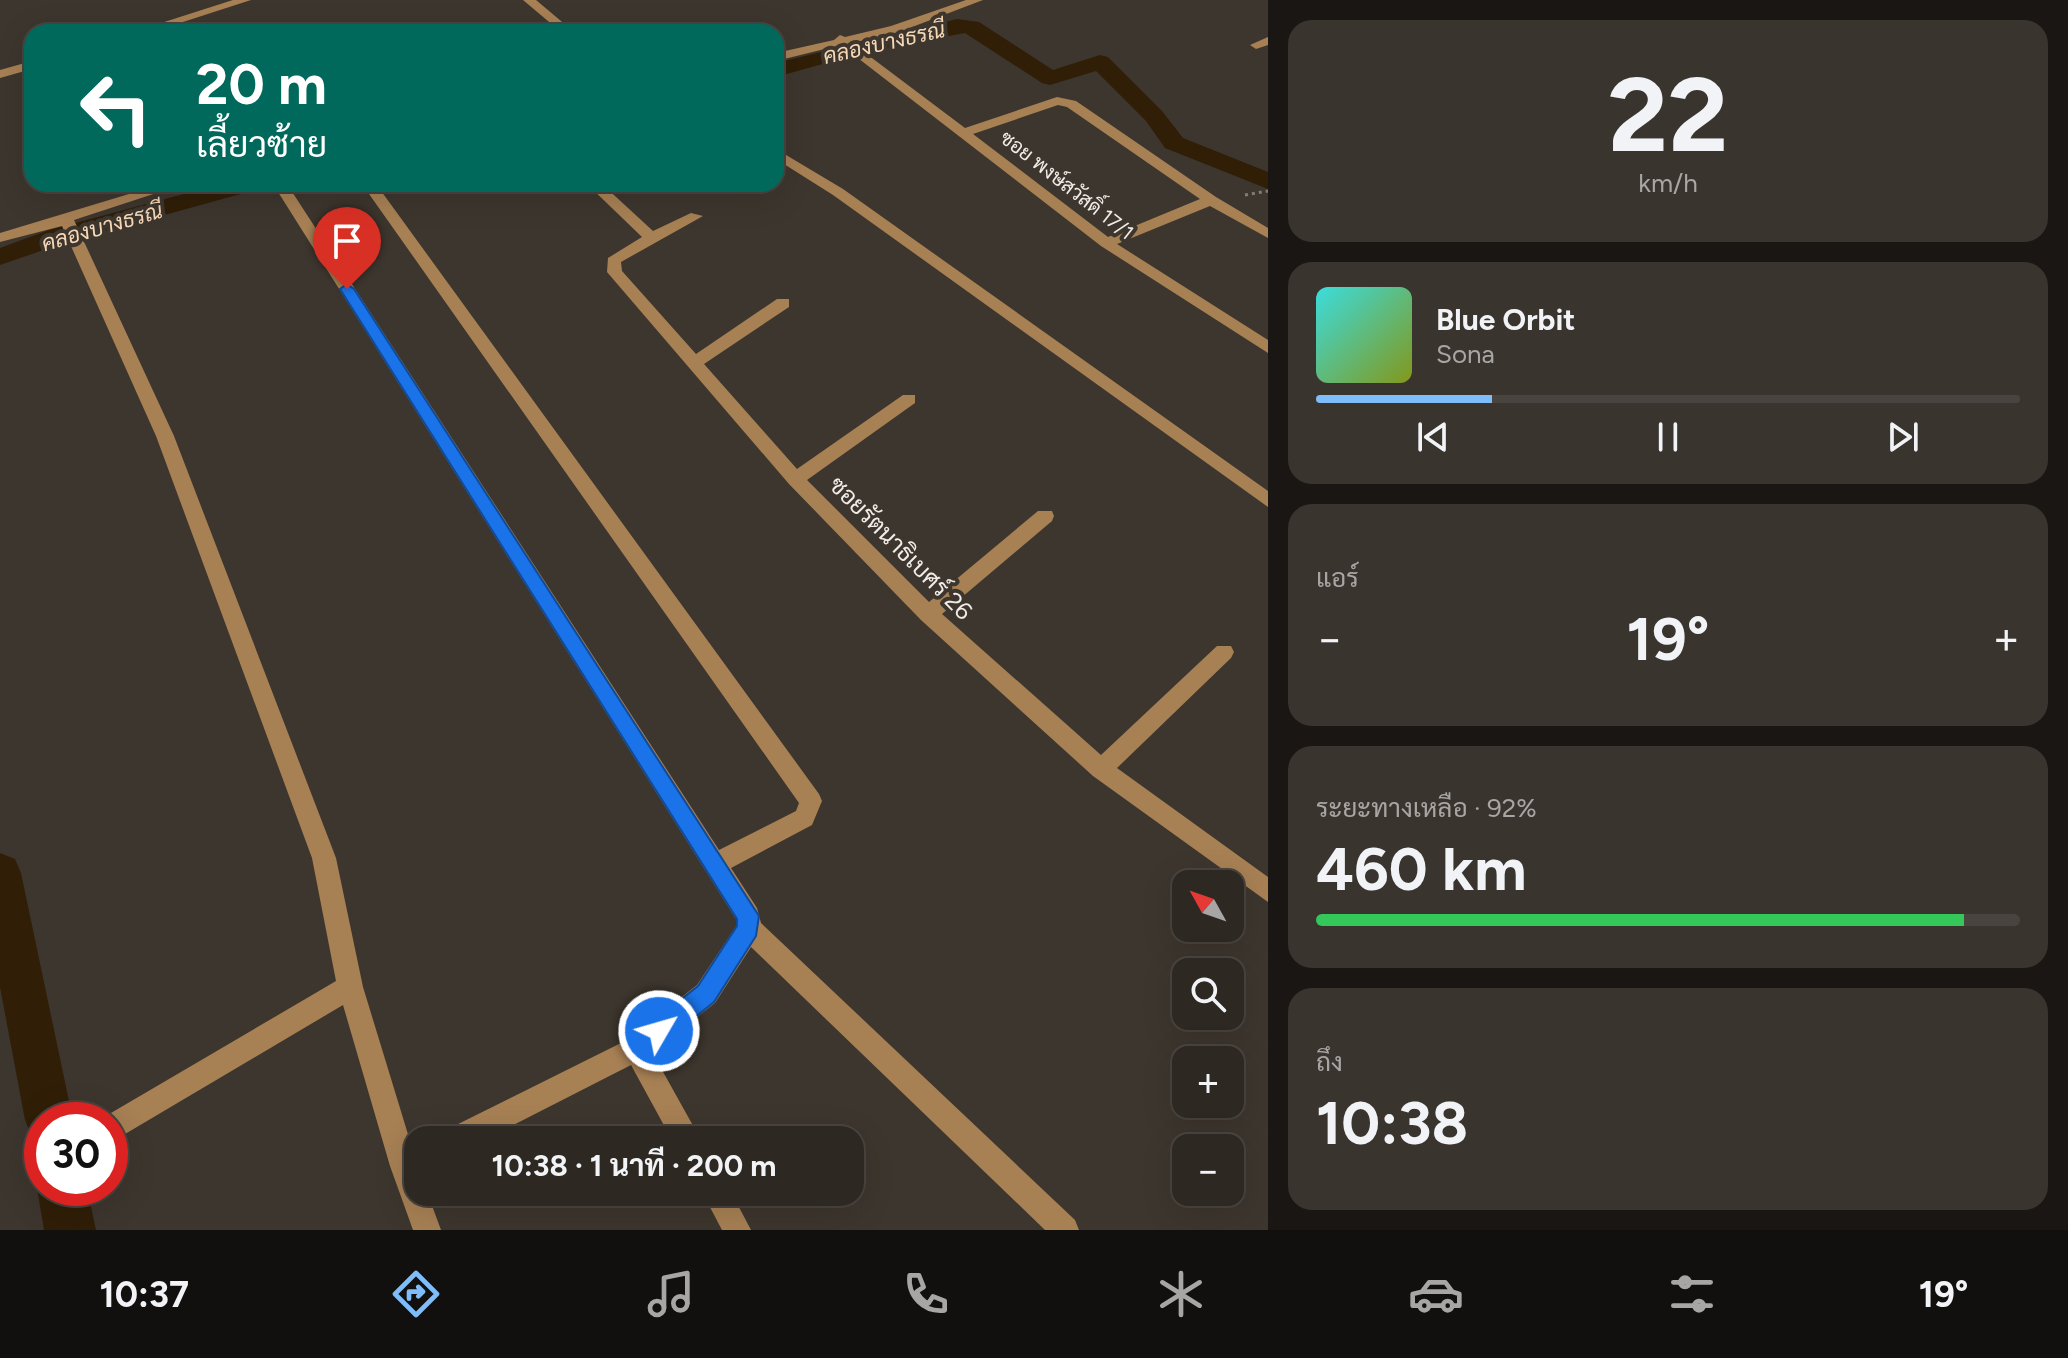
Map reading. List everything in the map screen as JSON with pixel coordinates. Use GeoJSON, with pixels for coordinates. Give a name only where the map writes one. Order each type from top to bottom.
{"type":"FeatureCollection","features":[{"type":"Feature","properties":{"kind":"street"},"geometry":{"type":"LineString","coordinates":[[166,24],[245,0]]}},
{"type":"Feature","properties":{"kind":"street"},"geometry":{"type":"LineString","coordinates":[[529,0],[558,24]]}},
{"type":"Feature","properties":{"kind":"street"},"geometry":{"type":"LineString","coordinates":[[784,56],[848,45],[977,0]]}},
{"type":"Feature","properties":{"kind":"street","name":"ซอย พงษ์สวัสดิ์ 17/1"},"geometry":{"type":"LineString","coordinates":[[848,45],[966,132],[1106,243],[1268,348]]}},
{"type":"Feature","properties":{"kind":"street"},"geometry":{"type":"LineString","coordinates":[[0,74],[24,67]]}},
{"type":"Feature","properties":{"kind":"street"},"geometry":{"type":"LineString","coordinates":[[966,132],[1057,101],[1071,104],[1211,200],[1268,234]]}},
{"type":"Feature","properties":{"kind":"street"},"geometry":{"type":"LineString","coordinates":[[784,158],[851,201],[1268,500]]}},
{"type":"Feature","properties":{"kind":"street"},"geometry":{"type":"LineString","coordinates":[[0,238],[66,227],[156,192]]}},
{"type":"Feature","properties":{"kind":"street"},"geometry":{"type":"LineString","coordinates":[[285,192],[748,916],[749,928],[706,994],[636,1049],[484,1126]]}},
{"type":"Feature","properties":{"kind":"street"},"geometry":{"type":"LineString","coordinates":[[375,192],[811,801],[804,818],[714,865]]}},
{"type":"Feature","properties":{"kind":"street"},"geometry":{"type":"LineString","coordinates":[[603,192],[652,238]]}},
{"type":"Feature","properties":{"kind":"street"},"geometry":{"type":"LineString","coordinates":[[1106,243],[1211,200]]}},
{"type":"Feature","properties":{"kind":"street","name":"ซอยรัตนาธิเบศร์ 26"},"geometry":{"type":"LineString","coordinates":[[696,216],[613,261],[615,272],[795,479],[928,614],[1101,769],[1268,891]]}},
{"type":"Feature","properties":{"kind":"street"},"geometry":{"type":"LineString","coordinates":[[66,227],[165,436],[324,858],[350,987],[404,1142]]}},
{"type":"Feature","properties":{"kind":"street"},"geometry":{"type":"LineString","coordinates":[[694,363],[783,303]]}},
{"type":"Feature","properties":{"kind":"street"},"geometry":{"type":"LineString","coordinates":[[795,479],[909,399]]}},
{"type":"Feature","properties":{"kind":"street"},"geometry":{"type":"LineString","coordinates":[[928,614],[1045,516]]}},
{"type":"Feature","properties":{"kind":"street"},"geometry":{"type":"LineString","coordinates":[[1101,769],[1224,652]]}},
{"type":"Feature","properties":{"kind":"street"},"geometry":{"type":"LineString","coordinates":[[749,928],[1065,1230]]}},
{"type":"Feature","properties":{"kind":"street"},"geometry":{"type":"LineString","coordinates":[[128,1116],[350,987]]}},
{"type":"Feature","properties":{"kind":"street"},"geometry":{"type":"LineString","coordinates":[[636,1049],[679,1126]]}},
{"type":"Feature","properties":{"kind":"street"},"geometry":{"type":"LineString","coordinates":[[421,1206],[427,1230]]}},
{"type":"Feature","properties":{"kind":"street"},"geometry":{"type":"LineString","coordinates":[[724,1206],[737,1230]]}},
{"type":"Feature","properties":{"kind":"waterway","name":"คลองบางธรณี"},"geometry":{"type":"LineString","coordinates":[[784,68],[865,45],[957,25],[971,27],[1050,78],[1100,62],[1154,116],[1174,143],[1268,181]]}},
{"type":"Feature","properties":{"kind":"waterway","name":"คลองบางธรณี"},"geometry":{"type":"LineString","coordinates":[[0,257],[58,236],[220,192]]}},
{"type":"Feature","properties":{"kind":"waterway"},"geometry":{"type":"LineString","coordinates":[[0,873],[45,1102]]}},
{"type":"Feature","properties":{"kind":"waterway"},"geometry":{"type":"LineString","coordinates":[[65,1206],[70,1230]]}},
{"type":"Feature","properties":{"kind":"route"},"geometry":{"type":"LineString","coordinates":[[347,289],[748,916],[749,928],[706,994],[659,1031]]}}]}
